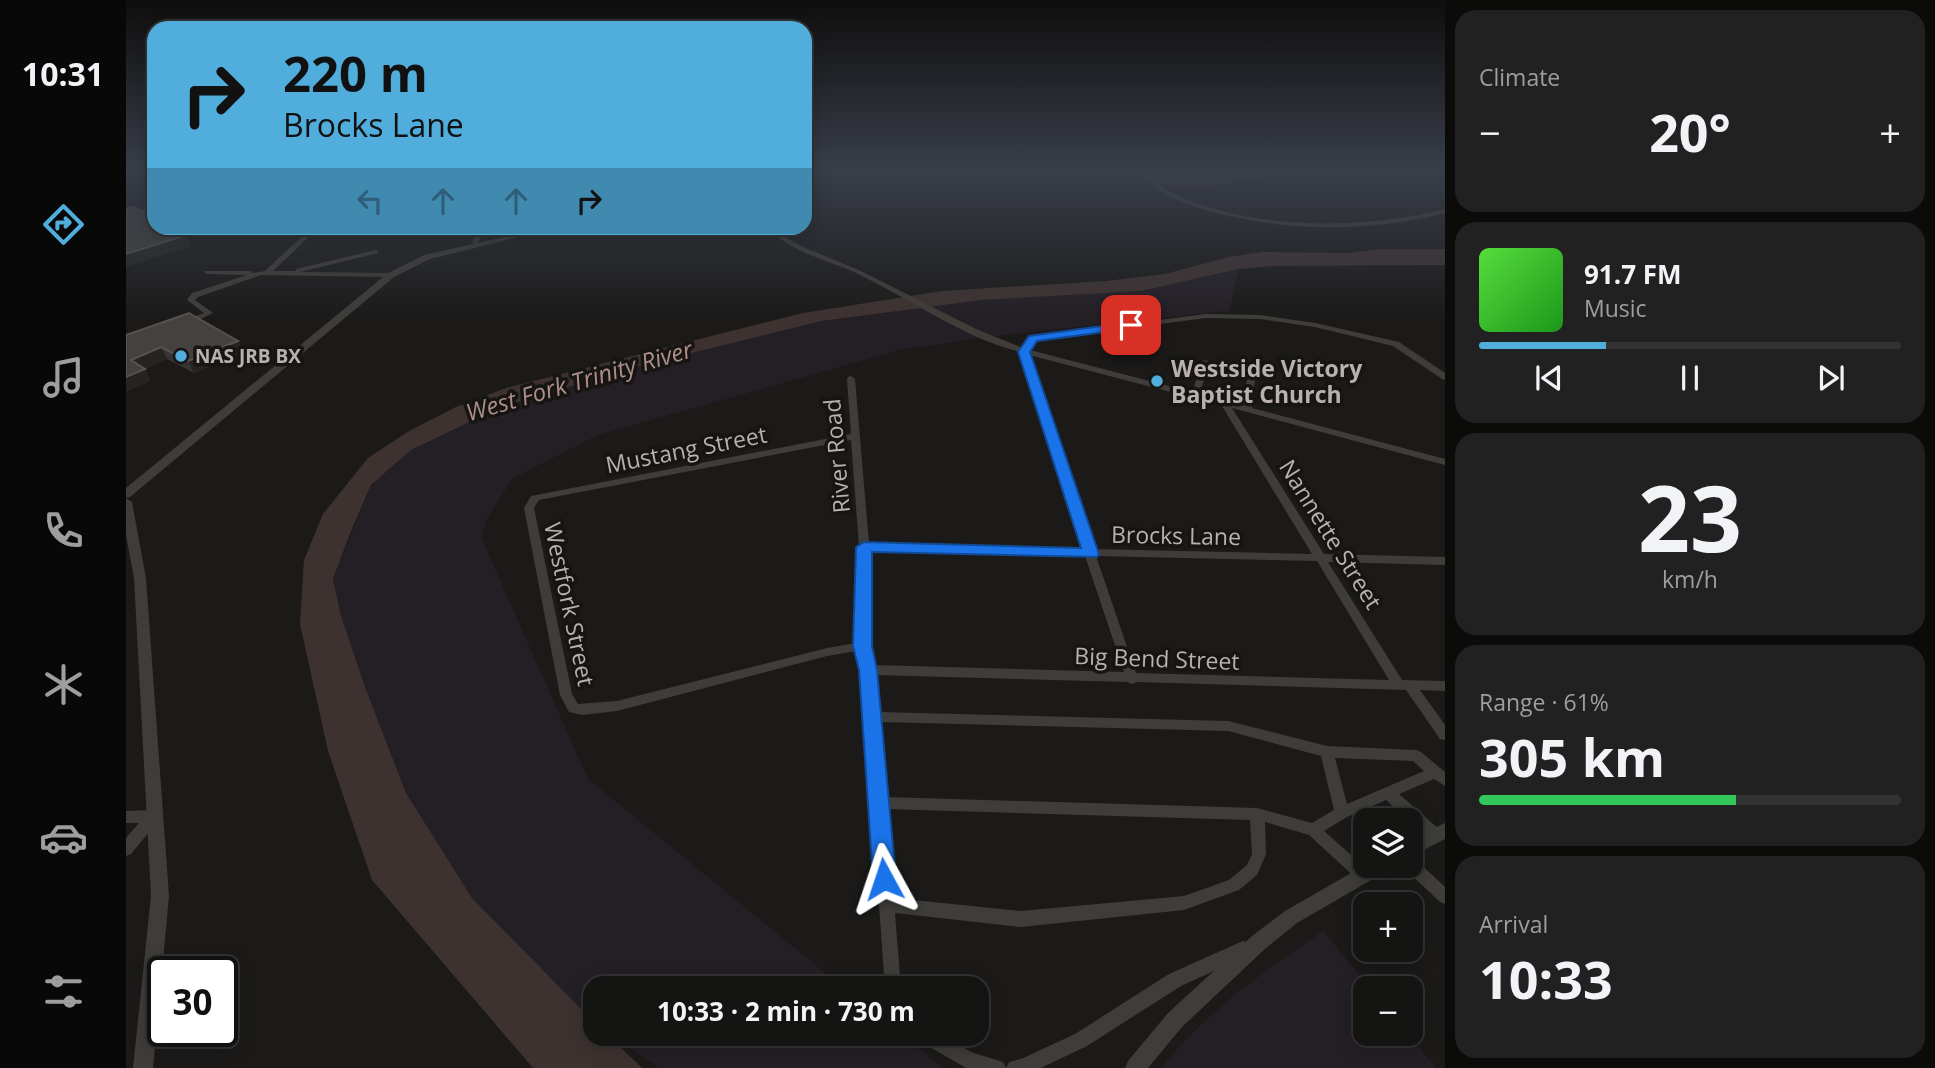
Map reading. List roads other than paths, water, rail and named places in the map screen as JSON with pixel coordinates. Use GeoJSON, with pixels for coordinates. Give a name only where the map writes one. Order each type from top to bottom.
{"type":"FeatureCollection","features":[{"type":"Feature","properties":{"kind":"street"},"geometry":{"type":"LineString","coordinates":[[1273,221],[1372,225],[1405,221]]}},
{"type":"Feature","properties":{"kind":"street"},"geometry":{"type":"LineString","coordinates":[[175,327],[209,313],[191,300],[195,295],[264,273],[306,235]]}},
{"type":"Feature","properties":{"kind":"street"},"geometry":{"type":"LineString","coordinates":[[477,245],[475,242],[479,235]]}},
{"type":"Feature","properties":{"kind":"street"},"geometry":{"type":"LineString","coordinates":[[126,494],[391,275],[427,257],[521,235]]}},
{"type":"Feature","properties":{"kind":"street"},"geometry":{"type":"LineString","coordinates":[[779,235],[881,283],[967,331],[1024,352],[1445,462]]}},
{"type":"Feature","properties":{"kind":"street"},"geometry":{"type":"LineString","coordinates":[[289,274],[376,251]]}},
{"type":"Feature","properties":{"kind":"street"},"geometry":{"type":"LineString","coordinates":[[207,272],[391,275]]}},
{"type":"Feature","properties":{"kind":"street"},"geometry":{"type":"LineString","coordinates":[[1206,316],[1215,305]]}},
{"type":"Feature","properties":{"kind":"street"},"geometry":{"type":"LineString","coordinates":[[1024,352],[1034,338],[1206,316],[1260,317],[1315,325],[1396,344],[1445,377]]}},
{"type":"Feature","properties":{"kind":"street"},"geometry":{"type":"LineString","coordinates":[[1024,352],[1132,679]]}},
{"type":"Feature","properties":{"kind":"street"},"geometry":{"type":"LineString","coordinates":[[1194,398],[1206,362],[1252,370],[1247,411]]}},
{"type":"Feature","properties":{"kind":"street","name":"River Road"},"geometry":{"type":"LineString","coordinates":[[851,379],[864,547],[862,646],[868,670],[892,976]]}},
{"type":"Feature","properties":{"kind":"street","name":"Nannette Street"},"geometry":{"type":"LineString","coordinates":[[1226,406],[1404,685],[1445,734]]}},
{"type":"Feature","properties":{"kind":"street","name":"Mustang Street"},"geometry":{"type":"LineString","coordinates":[[529,508],[535,498],[856,436]]}},
{"type":"Feature","properties":{"kind":"street"},"geometry":{"type":"LineString","coordinates":[[1422,456],[1445,455]]}},
{"type":"Feature","properties":{"kind":"street"},"geometry":{"type":"LineString","coordinates":[[126,502],[140,578],[160,896],[143,1068]]}},
{"type":"Feature","properties":{"kind":"street","name":"Westfork Street"},"geometry":{"type":"LineString","coordinates":[[529,508],[566,695],[573,708],[591,710],[617,706],[827,652],[862,646]]}},
{"type":"Feature","properties":{"kind":"street","name":"Brocks Lane"},"geometry":{"type":"LineString","coordinates":[[864,547],[1445,561]]}},
{"type":"Feature","properties":{"kind":"street","name":"Big Bend Street"},"geometry":{"type":"LineString","coordinates":[[868,670],[1445,686]]}},
{"type":"Feature","properties":{"kind":"street"},"geometry":{"type":"LineString","coordinates":[[871,717],[1228,726],[1326,752],[1416,756],[1440,776]]}},
{"type":"Feature","properties":{"kind":"street"},"geometry":{"type":"LineString","coordinates":[[1326,752],[1342,813]]}},
{"type":"Feature","properties":{"kind":"street"},"geometry":{"type":"LineString","coordinates":[[1313,830],[1387,792],[1440,776]]}},
{"type":"Feature","properties":{"kind":"street"},"geometry":{"type":"LineString","coordinates":[[1387,792],[1440,832],[1423,842]]}},
{"type":"Feature","properties":{"kind":"street"},"geometry":{"type":"LineString","coordinates":[[877,803],[1257,814],[1313,830],[1353,858]]}},
{"type":"Feature","properties":{"kind":"street"},"geometry":{"type":"LineString","coordinates":[[887,905],[1021,919],[1184,903],[1234,885],[1252,870],[1259,854],[1257,814]]}},
{"type":"Feature","properties":{"kind":"street"},"geometry":{"type":"LineString","coordinates":[[126,817],[154,816]]}},
{"type":"Feature","properties":{"kind":"street"},"geometry":{"type":"LineString","coordinates":[[126,849],[154,816]]}},
{"type":"Feature","properties":{"kind":"street"},"geometry":{"type":"LineString","coordinates":[[1423,876],[1445,897]]}},
{"type":"Feature","properties":{"kind":"street"},"geometry":{"type":"LineString","coordinates":[[1135,1068],[1175,1020],[1259,942],[1292,917],[1359,878]]}},
{"type":"Feature","properties":{"kind":"street"},"geometry":{"type":"LineString","coordinates":[[1015,1068],[1022,1068],[1081,1040],[1175,980],[1259,942]]}},
{"type":"Feature","properties":{"kind":"street"},"geometry":{"type":"LineString","coordinates":[[944,1046],[968,1060],[998,1068]]}},
{"type":"Feature","properties":{"kind":"water","name":"West Fork Trinity River"},"geometry":{"type":"Polygon","coordinates":[[[1380,249],[1445,249],[1445,265],[1271,266],[1239,269],[1141,291],[982,300],[822,321],[639,366],[501,407],[411,450],[371,485],[333,579],[341,616],[365,687],[406,793],[472,898],[583,1011],[583,1046],[619,1046],[642,1068],[533,1068],[372,880],[328,751],[300,624],[304,560],[323,514],[368,458],[409,431],[456,407],[506,388],[803,313],[942,291],[1106,281],[1165,274],[1229,257],[1263,252],[1347,253],[1380,249]]]}},
{"type":"Feature","properties":{"kind":"place","name":"NAS JRB BX"},"geometry":{"type":"Point","coordinates":[181,356]}},
{"type":"Feature","properties":{"kind":"place","name":"Westside Victory Baptist Church"},"geometry":{"type":"Point","coordinates":[1157,381]}}]}
